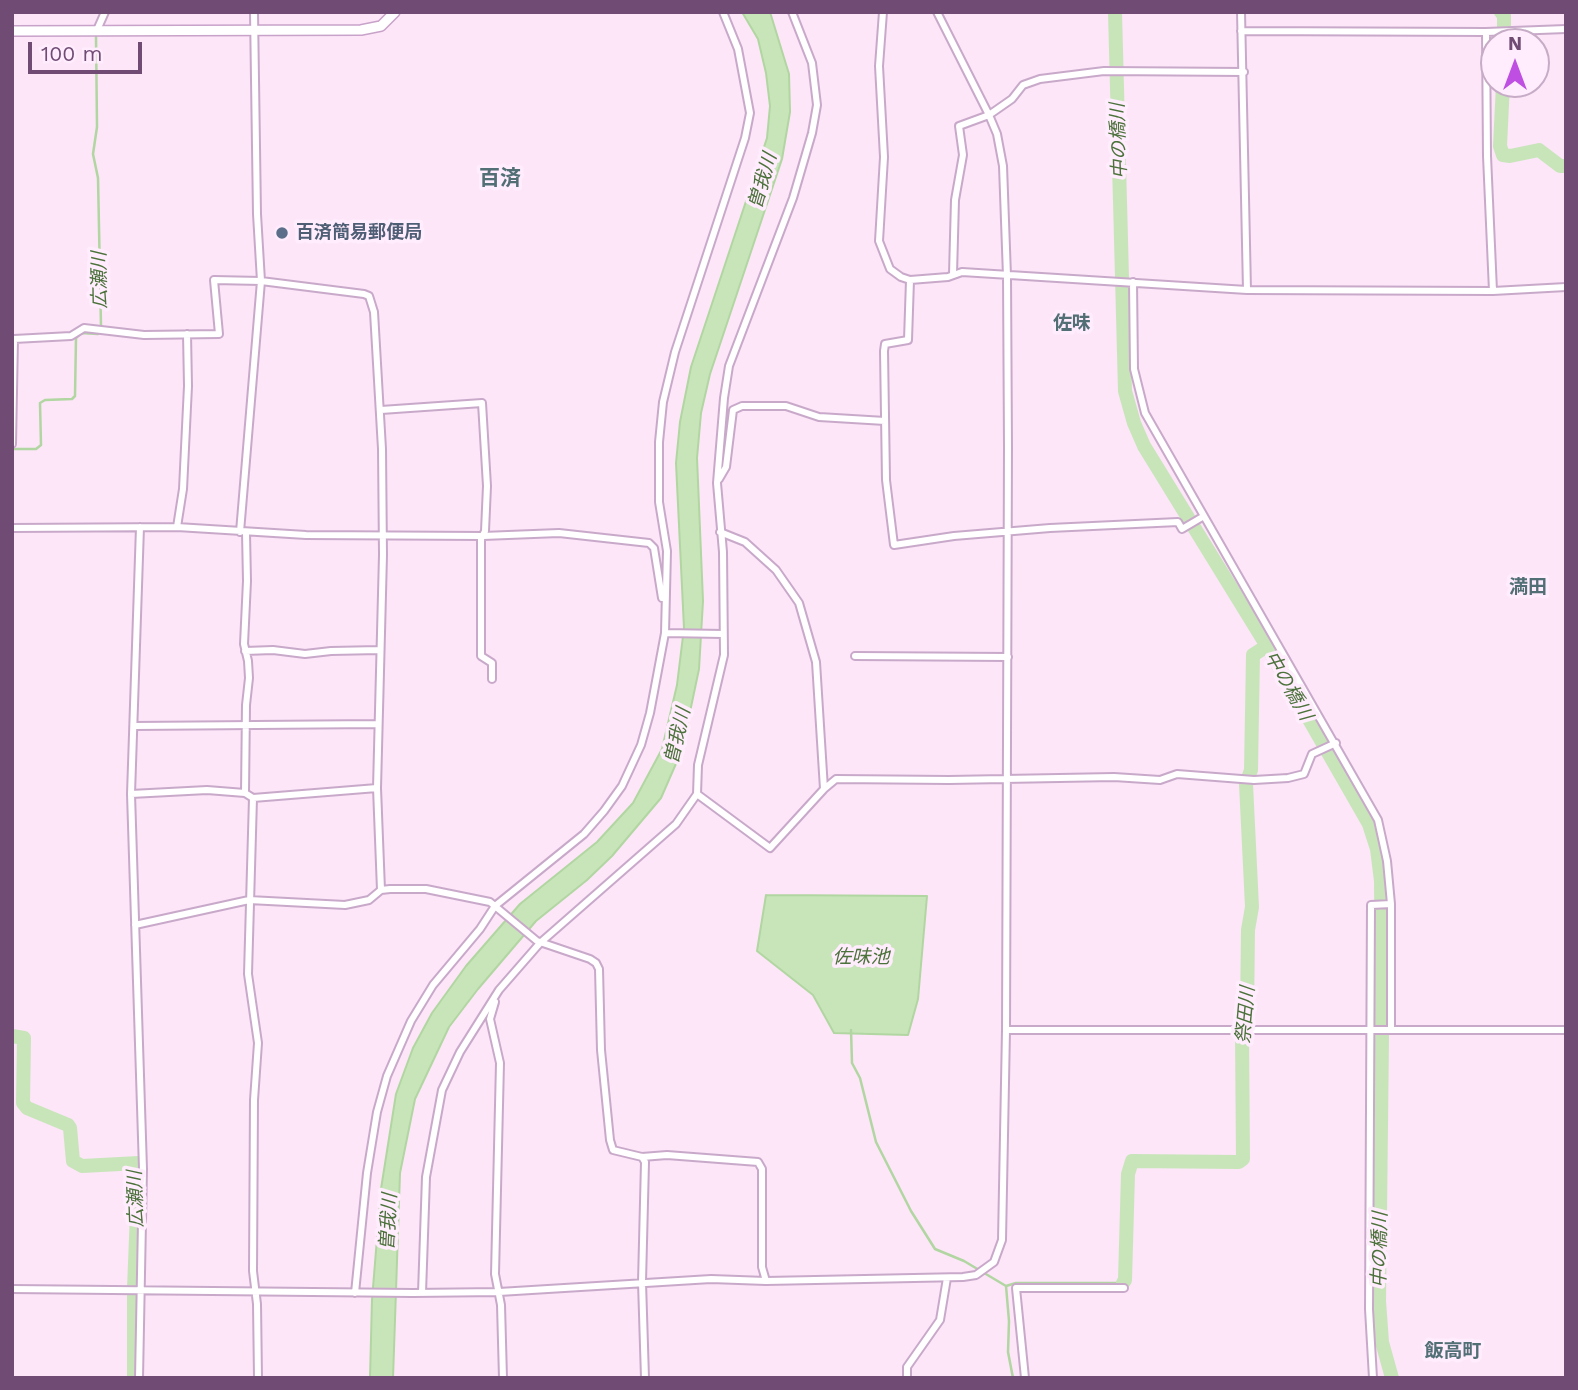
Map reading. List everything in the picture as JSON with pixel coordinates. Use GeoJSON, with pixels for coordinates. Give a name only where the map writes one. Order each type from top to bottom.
{"type":"FeatureCollection","features":[{"type":"Feature","properties":{"kind":"main road"},"geometry":{"type":"LineString","coordinates":[[12,31],[361,30],[381,26],[395,12]]}},
{"type":"Feature","properties":{"kind":"street"},"geometry":{"type":"LineString","coordinates":[[97,30],[105,12]]}},
{"type":"Feature","properties":{"kind":"street"},"geometry":{"type":"LineString","coordinates":[[245,793],[249,678],[245,652],[243,532],[261,281],[257,214],[254,12]]}},
{"type":"Feature","properties":{"kind":"street"},"geometry":{"type":"LineString","coordinates":[[664,614],[667,551],[659,502],[659,442],[663,402],[675,352],[709,254],[745,138],[750,113],[738,49],[723,12]]}},
{"type":"Feature","properties":{"kind":"street"},"geometry":{"type":"LineString","coordinates":[[422,1293],[426,1177],[442,1090],[460,1052],[499,990],[539,942],[668,832],[690,807],[697,794],[698,765],[724,655],[720,634],[723,552],[717,483],[729,366],[793,198],[817,105],[812,63],[792,12]]}},
{"type":"Feature","properties":{"kind":"street"},"geometry":{"type":"LineString","coordinates":[[883,12],[879,66],[884,157],[879,241],[890,269],[909,280],[948,278],[953,274],[968,272],[1247,290],[1493,290],[1566,287]]}},
{"type":"Feature","properties":{"kind":"street"},"geometry":{"type":"LineString","coordinates":[[12,1289],[499,1292],[711,1279],[766,1281],[947,1278],[976,1275],[994,1262],[1002,1240],[1006,1030],[1008,532],[1007,276],[1003,166],[997,134],[989,115],[937,12]]}},
{"type":"Feature","properties":{"kind":"street"},"geometry":{"type":"LineString","coordinates":[[1241,12],[1247,290]]}},
{"type":"Feature","properties":{"kind":"street"},"geometry":{"type":"LineString","coordinates":[[1241,31],[1480,32]]}},
{"type":"Feature","properties":{"kind":"street"},"geometry":{"type":"LineString","coordinates":[[953,274],[955,200],[963,155],[960,126],[989,115],[1012,99],[1023,85],[1040,79],[1104,71],[1244,72]]}},
{"type":"Feature","properties":{"kind":"street"},"geometry":{"type":"LineString","coordinates":[[1486,98],[1486,156],[1493,290]]}},
{"type":"Feature","properties":{"kind":"street"},"geometry":{"type":"LineString","coordinates":[[12,444],[14,339],[71,336],[84,328],[144,335],[219,334],[214,280],[261,281],[369,296],[374,312],[381,410],[383,534],[377,788],[381,890]]}},
{"type":"Feature","properties":{"kind":"street"},"geometry":{"type":"LineString","coordinates":[[909,280],[908,340],[885,344],[886,480],[894,545],[1050,528],[1178,522],[1184,528],[1203,517]]}},
{"type":"Feature","properties":{"kind":"street"},"geometry":{"type":"LineString","coordinates":[[1133,282],[1134,369],[1145,413],[1378,820],[1387,861],[1390,904],[1390,1029]]}},
{"type":"Feature","properties":{"kind":"street"},"geometry":{"type":"LineString","coordinates":[[177,527],[183,489],[188,386],[187,334]]}},
{"type":"Feature","properties":{"kind":"street"},"geometry":{"type":"LineString","coordinates":[[381,410],[482,403],[487,486],[483,536],[481,656],[492,663],[492,679]]}},
{"type":"Feature","properties":{"kind":"street"},"geometry":{"type":"LineString","coordinates":[[717,483],[726,467],[733,410],[742,406],[786,406],[819,417],[885,421]]}},
{"type":"Feature","properties":{"kind":"street"},"geometry":{"type":"LineString","coordinates":[[139,1378],[142,1143],[131,794],[140,527]]}},
{"type":"Feature","properties":{"kind":"street"},"geometry":{"type":"LineString","coordinates":[[12,528],[177,527],[306,535],[483,536],[559,533],[649,543],[654,548],[667,634],[641,745],[622,786],[584,834],[495,906],[480,929],[433,985],[411,1021],[387,1076],[367,1173],[355,1293]]}},
{"type":"Feature","properties":{"kind":"street"},"geometry":{"type":"LineString","coordinates":[[720,533],[745,542],[776,570],[799,603],[816,662],[824,789]]}},
{"type":"Feature","properties":{"kind":"street"},"geometry":{"type":"LineString","coordinates":[[667,634],[720,634]]}},
{"type":"Feature","properties":{"kind":"street"},"geometry":{"type":"LineString","coordinates":[[245,652],[273,650],[305,654],[379,650]]}},
{"type":"Feature","properties":{"kind":"street"},"geometry":{"type":"LineString","coordinates":[[855,656],[1008,657]]}},
{"type":"Feature","properties":{"kind":"street"},"geometry":{"type":"LineString","coordinates":[[134,726],[378,724]]}},
{"type":"Feature","properties":{"kind":"street"},"geometry":{"type":"LineString","coordinates":[[697,794],[770,848],[836,779],[1114,777],[1160,780],[1177,775],[1254,780],[1297,777],[1304,774],[1312,754],[1335,744]]}},
{"type":"Feature","properties":{"kind":"street"},"geometry":{"type":"LineString","coordinates":[[131,794],[207,790],[245,793],[253,798],[377,788]]}},
{"type":"Feature","properties":{"kind":"street"},"geometry":{"type":"LineString","coordinates":[[253,798],[248,974],[258,1043],[254,1100],[254,1292],[257,1304],[258,1378]]}},
{"type":"Feature","properties":{"kind":"street"},"geometry":{"type":"LineString","coordinates":[[135,925],[249,900],[345,905],[369,900],[381,890],[426,889],[477,897],[502,910],[539,942],[590,959],[596,963],[599,970],[601,1050],[613,1150],[642,1157],[667,1155],[758,1162],[762,1169],[762,1267],[766,1281]]}},
{"type":"Feature","properties":{"kind":"street"},"geometry":{"type":"LineString","coordinates":[[1373,1378],[1368,1308],[1371,905],[1390,904]]}},
{"type":"Feature","properties":{"kind":"street"},"geometry":{"type":"LineString","coordinates":[[499,990],[490,1019],[500,1063],[495,1274],[499,1292],[503,1378]]}},
{"type":"Feature","properties":{"kind":"street"},"geometry":{"type":"LineString","coordinates":[[1006,1030],[1566,1030]]}},
{"type":"Feature","properties":{"kind":"street"},"geometry":{"type":"LineString","coordinates":[[642,1157],[645,1162],[642,1282],[645,1378]]}},
{"type":"Feature","properties":{"kind":"street"},"geometry":{"type":"LineString","coordinates":[[907,1378],[907,1367],[940,1320],[947,1278]]}},
{"type":"Feature","properties":{"kind":"street"},"geometry":{"type":"LineString","coordinates":[[1025,1378],[1016,1288],[1124,1288]]}},
{"type":"Feature","properties":{"kind":"water","name":"曽我川"},"geometry":{"type":"Polygon","coordinates":[[[742,12],[770,12],[789,74],[790,112],[782,159],[710,374],[701,413],[697,458],[703,601],[699,669],[682,750],[661,798],[612,856],[536,921],[449,1027],[415,1099],[400,1173],[393,1378],[370,1378],[372,1300],[381,1189],[396,1094],[413,1048],[432,1013],[466,966],[520,904],[597,842],[633,803],[662,749],[677,685],[684,628],[676,463],[680,422],[691,367],[767,138],[770,106],[766,73],[758,39],[742,12]]]}},
{"type":"Feature","properties":{"kind":"water","name":"佐味池"},"geometry":{"type":"Polygon","coordinates":[[[766,895],[927,896],[918,999],[908,1035],[834,1033],[813,995],[757,951],[766,895]]]}},
{"type":"Feature","properties":{"kind":"waterway","name":"中の橋川"},"geometry":{"type":"LineString","coordinates":[[1115,12],[1125,391],[1134,423],[1144,446],[1267,646],[1369,824],[1377,849],[1381,881],[1382,1038],[1379,1301],[1382,1342],[1392,1378]]}},
{"type":"Feature","properties":{"kind":"waterway"},"geometry":{"type":"LineString","coordinates":[[1501,12],[1504,15],[1504,28]]}},
{"type":"Feature","properties":{"kind":"waterway","name":"広瀬川"},"geometry":{"type":"LineString","coordinates":[[12,449],[36,449],[41,445],[40,403],[45,400],[72,399],[75,396],[76,338],[81,333],[98,334],[101,326],[98,178],[93,154],[97,127],[96,37]]}},
{"type":"Feature","properties":{"kind":"waterway"},"geometry":{"type":"LineString","coordinates":[[1502,98],[1500,146],[1503,155],[1539,150],[1560,166],[1566,166]]}},
{"type":"Feature","properties":{"kind":"waterway","name":"祭田川"},"geometry":{"type":"LineString","coordinates":[[1123,1283],[1128,1174],[1132,1161],[1239,1162],[1243,1159],[1242,1036],[1247,1017],[1248,930],[1252,907],[1246,784],[1251,770],[1253,655],[1267,646]]}},
{"type":"Feature","properties":{"kind":"waterway"},"geometry":{"type":"LineString","coordinates":[[851,1030],[852,1063],[860,1078],[876,1142],[911,1211],[935,1249],[964,1261],[1006,1286],[1016,1283],[1123,1283]]}},
{"type":"Feature","properties":{"kind":"waterway","name":"広瀬川"},"geometry":{"type":"LineString","coordinates":[[12,1036],[24,1038],[23,1103],[27,1108],[68,1125],[73,1161],[82,1166],[139,1163],[134,1378]]}},
{"type":"Feature","properties":{"kind":"waterway"},"geometry":{"type":"LineString","coordinates":[[1006,1286],[1008,1352],[1013,1378]]}},
{"type":"Feature","properties":{"kind":"place","name":"百済簡易郵便局"},"geometry":{"type":"Point","coordinates":[282,233]}},
{"type":"Feature","properties":{"kind":"district","name":"百済"},"geometry":{"type":"Point","coordinates":[500,179]}},
{"type":"Feature","properties":{"kind":"district","name":"佐味"},"geometry":{"type":"Point","coordinates":[1072,323]}},
{"type":"Feature","properties":{"kind":"district","name":"満田"},"geometry":{"type":"Point","coordinates":[1528,587]}},
{"type":"Feature","properties":{"kind":"district","name":"飯高町"},"geometry":{"type":"Point","coordinates":[1453,1351]}}]}
